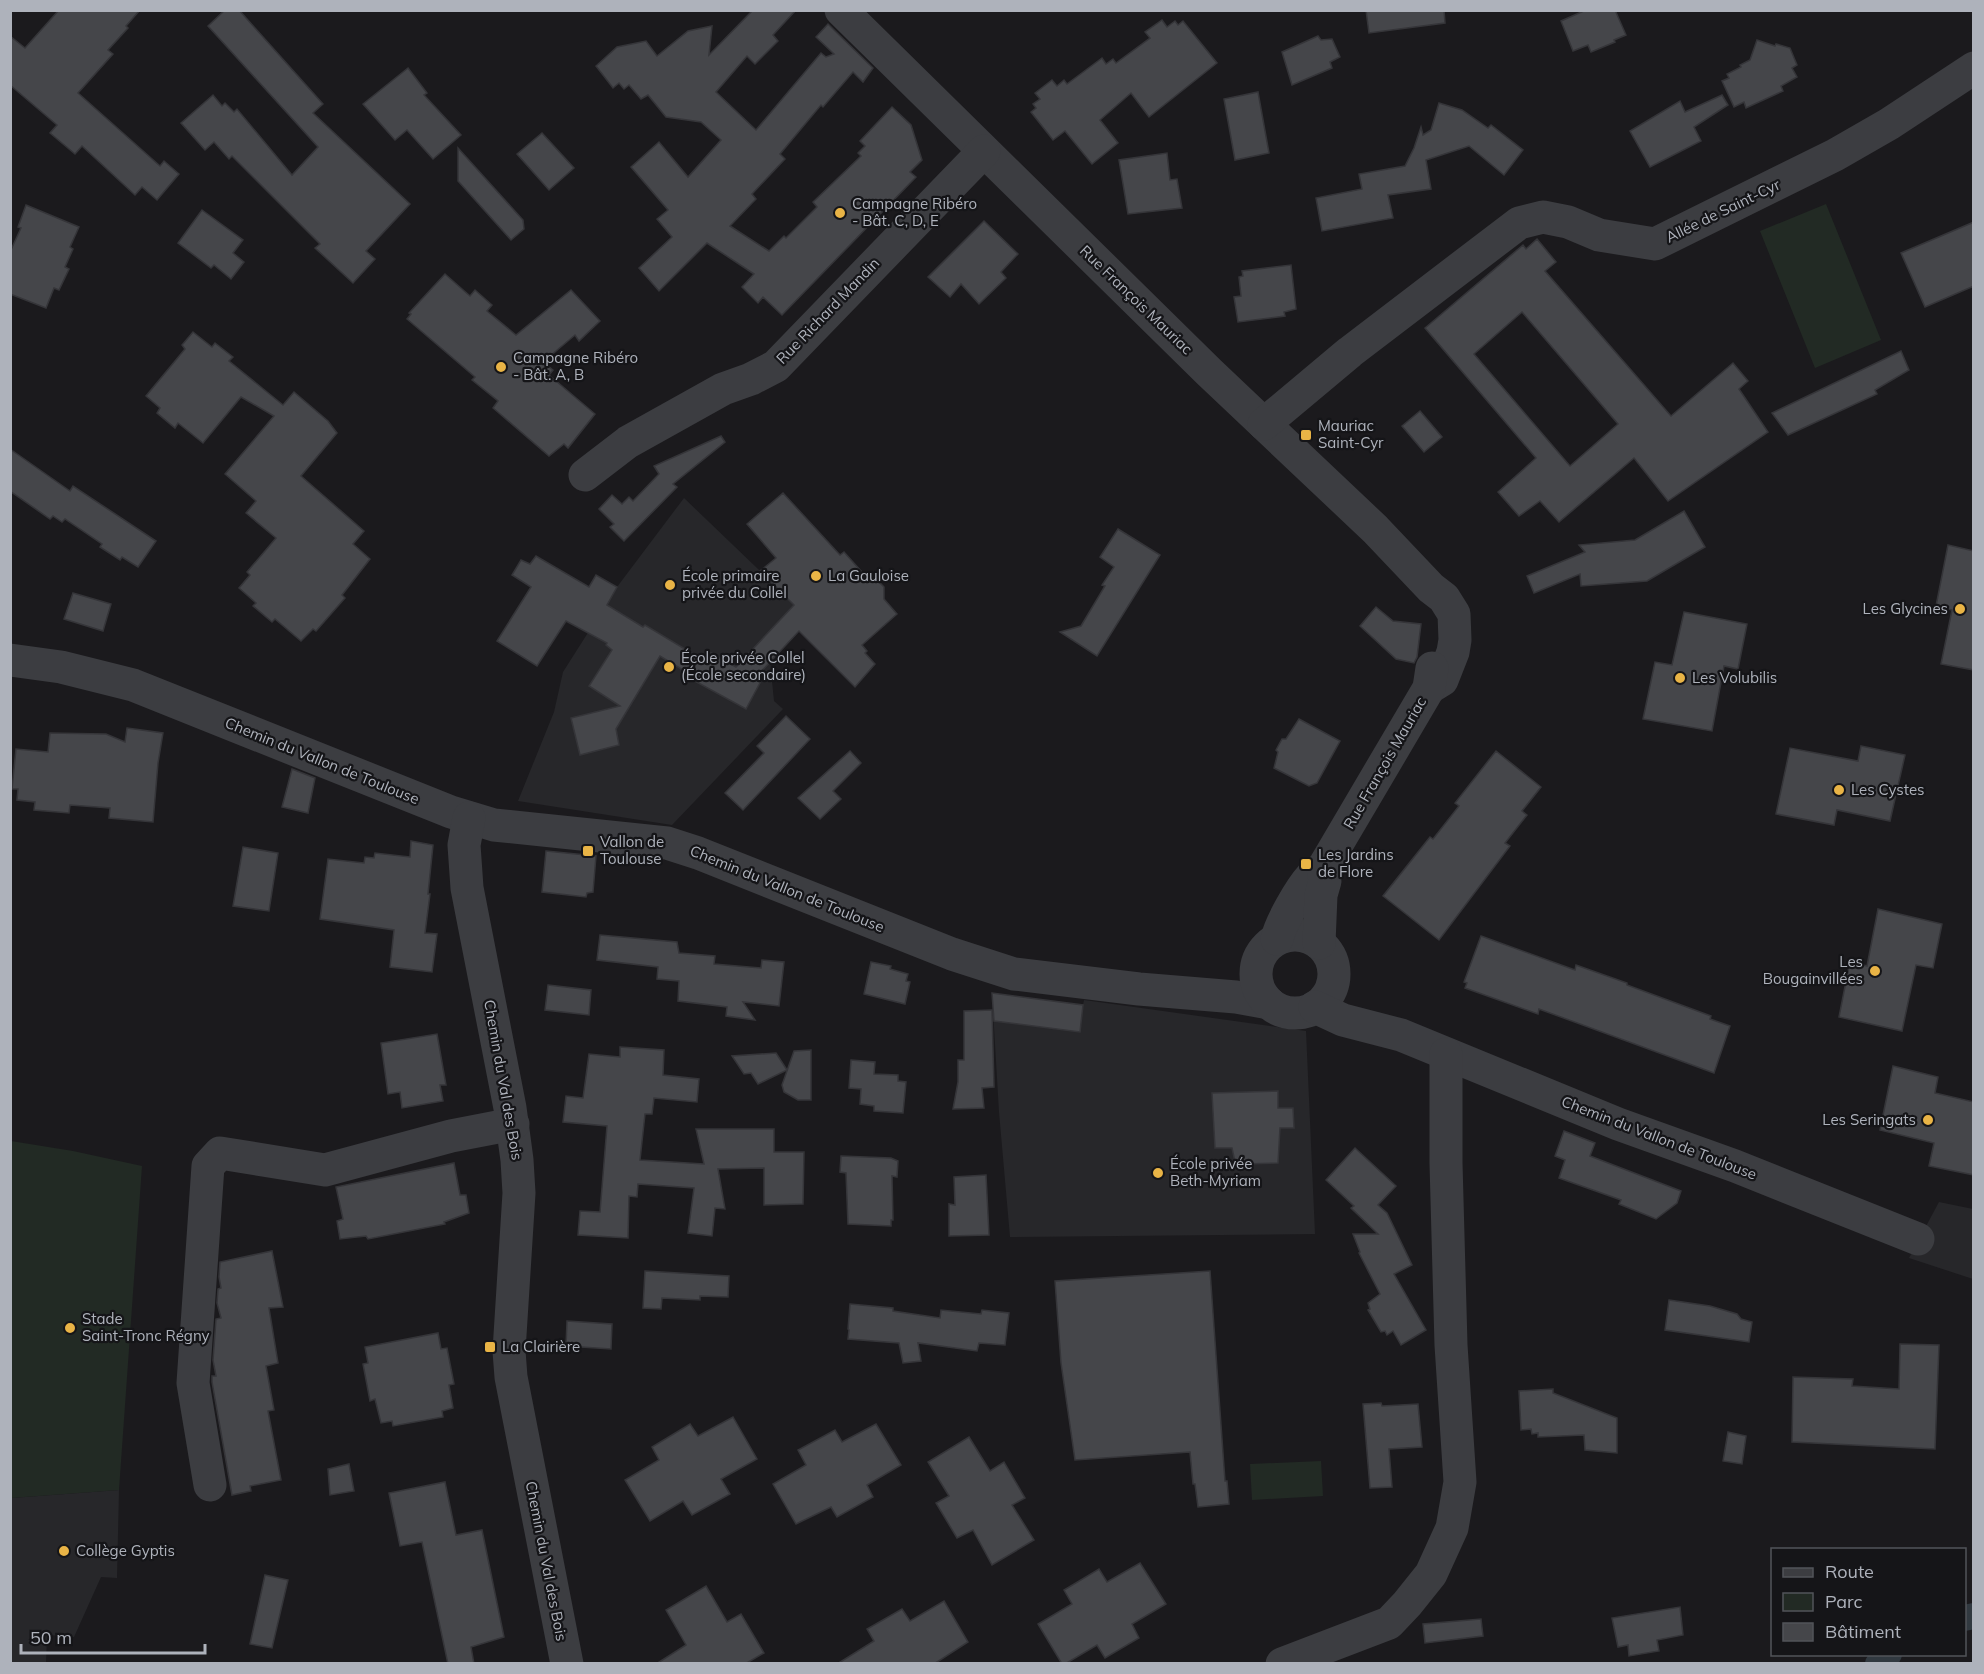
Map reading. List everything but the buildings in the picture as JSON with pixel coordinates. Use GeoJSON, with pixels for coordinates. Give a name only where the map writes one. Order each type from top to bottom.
{"type":"FeatureCollection","features":[{"type":"Feature","properties":{"kind":"street","name":"Rue François Mauriac"},"geometry":{"type":"LineString","coordinates":[[841,10],[1209,372],[1375,529],[1431,588],[1435,603],[1436,632],[1435,656],[1429,688],[1323,868],[1312,876],[1303,889],[1267,950]]}},
{"type":"Feature","properties":{"kind":"street","name":"Allée de Saint-Cyr"},"geometry":{"type":"LineString","coordinates":[[1264,423],[1350,352],[1520,223],[1543,217],[1568,222],[1599,235],[1655,244],[1835,155],[1889,124],[1974,68]]}},
{"type":"Feature","properties":{"kind":"street","name":"Rue Richard Mandin"},"geometry":{"type":"LineString","coordinates":[[585,475],[637,437],[723,389],[751,379],[776,366],[984,151]]}},
{"type":"Feature","properties":{"kind":"street","name":"Chemin du Vallon de Toulouse"},"geometry":{"type":"LineString","coordinates":[[10,660],[61,667],[133,685],[469,818],[494,825],[667,843],[698,853],[952,954],[1014,974],[1139,989],[1236,997],[1269,1003]]}},
{"type":"Feature","properties":{"kind":"street","name":"Chemin du Val des Bois"},"geometry":{"type":"LineString","coordinates":[[469,818],[464,845],[467,888],[513,1124],[519,1193],[509,1351],[511,1377],[567,1664]]}},
{"type":"Feature","properties":{"kind":"street","name":"Rue François Mauriac"},"geometry":{"type":"LineString","coordinates":[[1319,943],[1321,895],[1325,881],[1323,868]]}},
{"type":"Feature","properties":{"kind":"street"},"geometry":{"type":"LineString","coordinates":[[1189,993],[1267,950],[1287,936],[1299,935],[1319,943],[1328,952],[1333,964],[1334,976],[1327,997],[1315,1008],[1304,1012],[1292,1013],[1280,1010],[1269,1003],[1257,983],[1256,972],[1267,950]]}},
{"type":"Feature","properties":{"kind":"street","name":"Chemin du Vallon de Toulouse"},"geometry":{"type":"LineString","coordinates":[[1334,976],[1401,1035]]}},
{"type":"Feature","properties":{"kind":"street","name":"Chemin du Vallon de Toulouse"},"geometry":{"type":"LineString","coordinates":[[1315,1008],[1343,1020],[1401,1035],[1618,1124],[1735,1166],[1918,1239]]}},
{"type":"Feature","properties":{"kind":"street"},"geometry":{"type":"LineString","coordinates":[[1282,1664],[1389,1623],[1431,1574],[1452,1528],[1460,1482],[1451,1333],[1446,1163],[1446,1054]]}},
{"type":"Feature","properties":{"kind":"street"},"geometry":{"type":"LineString","coordinates":[[210,1485],[193,1383],[207,1166],[220,1153],[326,1170],[451,1136],[513,1124]]}},
{"type":"Feature","properties":{"kind":"shaded area","name":"École privée Collel (École secondaire)"},"geometry":{"type":"Polygon","coordinates":[[[684,498],[810,619],[770,661],[774,701],[783,709],[672,825],[518,801],[554,712],[563,672],[617,587],[684,498]]]}},
{"type":"Feature","properties":{"kind":"shaded area","name":"École privée Beth-Myriam"},"geometry":{"type":"Polygon","coordinates":[[[992,993],[1083,1005],[1084,1000],[1306,1031],[1315,1234],[1010,1237],[992,993]]]}},
{"type":"Feature","properties":{"kind":"shaded area"},"geometry":{"type":"Polygon","coordinates":[[[1939,1202],[1973,1209],[1973,1279],[1909,1258],[1939,1202]]]}},
{"type":"Feature","properties":{"kind":"shaded area","name":"Collège Gyptis"},"geometry":{"type":"Polygon","coordinates":[[[119,1490],[117,1578],[101,1577],[74,1637],[47,1635],[46,1663],[11,1664],[11,1498],[119,1490]]]}},
{"type":"Feature","properties":{"kind":"green space"},"geometry":{"type":"Polygon","coordinates":[[[1826,204],[1881,340],[1815,368],[1760,231],[1826,204]]]}},
{"type":"Feature","properties":{"kind":"green space","name":"Stade Saint-Tronc Régny"},"geometry":{"type":"Polygon","coordinates":[[[11,1141],[142,1166],[119,1490],[11,1498],[11,1141]]]}},
{"type":"Feature","properties":{"kind":"green space"},"geometry":{"type":"Polygon","coordinates":[[[1321,1461],[1323,1496],[1252,1500],[1250,1464],[1321,1461]]]}},
{"type":"Feature","properties":{"kind":"waterway"},"geometry":{"type":"LineString","coordinates":[[1966,1618],[1974,1616]]}},
{"type":"Feature","properties":{"kind":"waterway"},"geometry":{"type":"LineString","coordinates":[[1878,1664],[1887,1656]]}},
{"type":"Feature","properties":{"kind":"place","name":"Campagne Ribéro - Bât. C, D, E"},"geometry":{"type":"Point","coordinates":[840,213]}},
{"type":"Feature","properties":{"kind":"place","name":"Campagne Ribéro - Bât. A, B"},"geometry":{"type":"Point","coordinates":[501,367]}},
{"type":"Feature","properties":{"kind":"place","name":"Mauriac Saint-Cyr"},"geometry":{"type":"Point","coordinates":[1306,435]}},
{"type":"Feature","properties":{"kind":"place","name":"La Gauloise"},"geometry":{"type":"Point","coordinates":[816,576]}},
{"type":"Feature","properties":{"kind":"place","name":"École primaire privée du Collel"},"geometry":{"type":"Point","coordinates":[670,585]}},
{"type":"Feature","properties":{"kind":"place","name":"Les Glycines"},"geometry":{"type":"Point","coordinates":[1960,609]}},
{"type":"Feature","properties":{"kind":"place","name":"École privée Collel (École secondaire)"},"geometry":{"type":"Point","coordinates":[669,667]}},
{"type":"Feature","properties":{"kind":"place","name":"Les Volubilis"},"geometry":{"type":"Point","coordinates":[1680,678]}},
{"type":"Feature","properties":{"kind":"place","name":"Les Cystes"},"geometry":{"type":"Point","coordinates":[1839,790]}},
{"type":"Feature","properties":{"kind":"place","name":"Vallon de Toulouse"},"geometry":{"type":"Point","coordinates":[588,851]}},
{"type":"Feature","properties":{"kind":"place","name":"Les Jardins de Flore"},"geometry":{"type":"Point","coordinates":[1306,864]}},
{"type":"Feature","properties":{"kind":"place","name":"Les Bougainvillées"},"geometry":{"type":"Point","coordinates":[1875,971]}},
{"type":"Feature","properties":{"kind":"place","name":"Les Seringats"},"geometry":{"type":"Point","coordinates":[1928,1120]}},
{"type":"Feature","properties":{"kind":"place","name":"École privée Beth-Myriam"},"geometry":{"type":"Point","coordinates":[1158,1173]}},
{"type":"Feature","properties":{"kind":"place","name":"Stade Saint-Tronc Régny"},"geometry":{"type":"Point","coordinates":[70,1328]}},
{"type":"Feature","properties":{"kind":"place","name":"La Clairière"},"geometry":{"type":"Point","coordinates":[490,1347]}},
{"type":"Feature","properties":{"kind":"place","name":"Collège Gyptis"},"geometry":{"type":"Point","coordinates":[64,1551]}}]}
